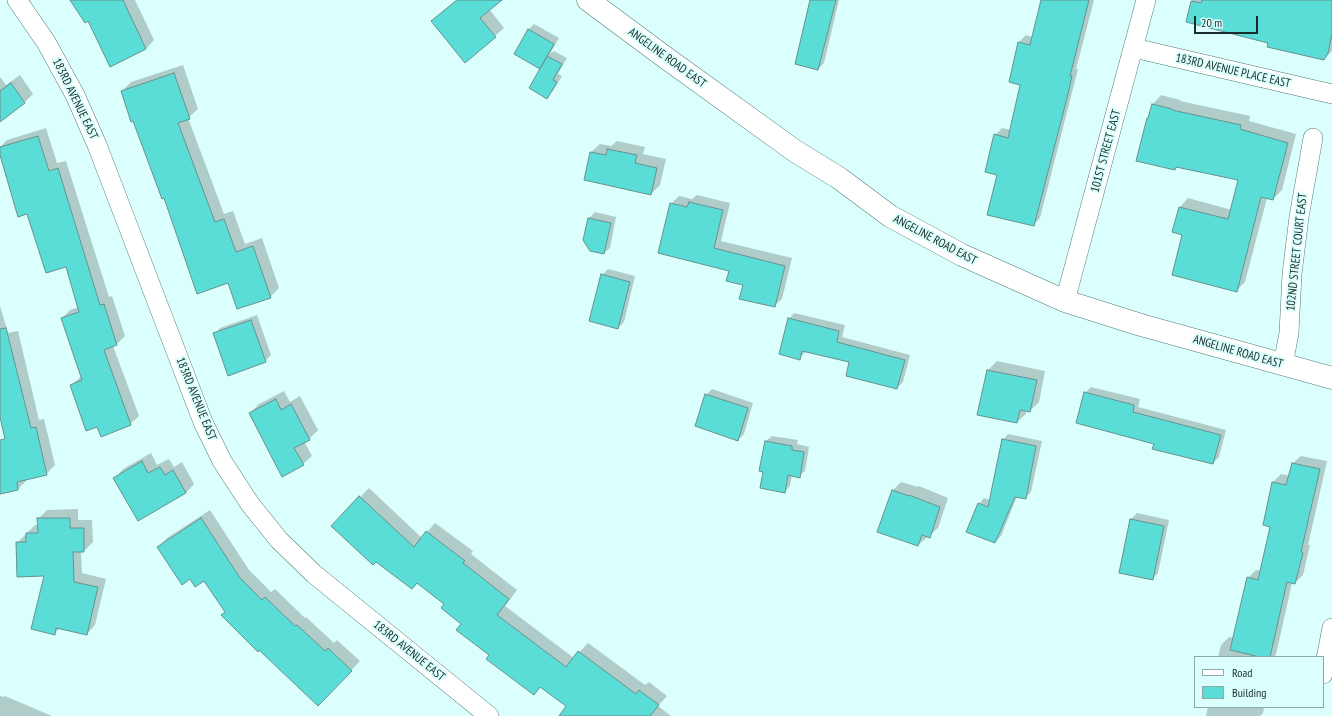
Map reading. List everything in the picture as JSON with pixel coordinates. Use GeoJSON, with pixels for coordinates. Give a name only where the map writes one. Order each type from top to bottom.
{"type":"FeatureCollection","features":[{"type":"Feature","properties":{"kind":"street","name":"183RD AVENUE EAST"},"geometry":{"type":"LineString","coordinates":[[17,0],[46,42],[75,95],[97,144],[203,422],[222,461],[250,504],[279,540],[314,574],[489,716]]}},
{"type":"Feature","properties":{"kind":"street","name":"ANGELINE ROAD EAST"},"geometry":{"type":"LineString","coordinates":[[588,0],[795,151],[839,178],[890,216],[962,256],[1018,282],[1065,301],[1148,327],[1332,378]]}},
{"type":"Feature","properties":{"kind":"street","name":"101ST STREET EAST"},"geometry":{"type":"LineString","coordinates":[[1065,301],[1146,0]]}},
{"type":"Feature","properties":{"kind":"street","name":"183RD AVENUE PLACE EAST"},"geometry":{"type":"LineString","coordinates":[[1134,48],[1332,94]]}},
{"type":"Feature","properties":{"kind":"street","name":"102ND STREET COURT EAST"},"geometry":{"type":"LineString","coordinates":[[1283,365],[1289,333],[1292,274],[1299,217],[1313,138]]}},
{"type":"Feature","properties":{"kind":"street"},"geometry":{"type":"LineString","coordinates":[[1324,669],[1332,628]]}},
{"type":"Feature","properties":{"kind":"building"},"geometry":{"type":"Polygon","coordinates":[[[70,0],[123,0],[146,49],[110,67],[88,21],[85,23],[70,0]]]}},
{"type":"Feature","properties":{"kind":"building"},"geometry":{"type":"Polygon","coordinates":[[[457,0],[502,0],[480,18],[496,37],[465,63],[431,21],[457,0]]]}},
{"type":"Feature","properties":{"kind":"building"},"geometry":{"type":"Polygon","coordinates":[[[810,0],[836,0],[818,70],[795,64],[810,0]]]}},
{"type":"Feature","properties":{"kind":"building"},"geometry":{"type":"Polygon","coordinates":[[[1041,0],[1089,0],[1070,76],[1072,76],[1068,94],[1034,226],[987,215],[997,175],[985,172],[994,134],[1008,138],[1020,85],[1009,82],[1018,42],[1030,45],[1041,0]]]}},
{"type":"Feature","properties":{"kind":"building"},"geometry":{"type":"Polygon","coordinates":[[[1202,0],[1332,0],[1332,34],[1328,53],[1324,60],[1267,47],[1268,43],[1186,22],[1191,1],[1201,3],[1202,0]]]}},
{"type":"Feature","properties":{"kind":"building"},"geometry":{"type":"Polygon","coordinates":[[[528,29],[554,44],[540,69],[514,54],[528,29]]]}},
{"type":"Feature","properties":{"kind":"building"},"geometry":{"type":"Polygon","coordinates":[[[547,56],[562,64],[553,80],[557,82],[547,99],[529,88],[547,56]]]}},
{"type":"Feature","properties":{"kind":"building"},"geometry":{"type":"Polygon","coordinates":[[[174,73],[190,119],[178,123],[215,222],[224,219],[236,252],[253,246],[271,298],[237,309],[228,283],[197,294],[164,198],[162,199],[133,121],[131,122],[121,91],[174,73]]]}},
{"type":"Feature","properties":{"kind":"building"},"geometry":{"type":"Polygon","coordinates":[[[11,83],[25,103],[0,122],[0,91],[11,83]]]}},
{"type":"Feature","properties":{"kind":"building"},"geometry":{"type":"Polygon","coordinates":[[[1152,104],[1172,110],[1241,125],[1240,129],[1288,143],[1273,200],[1261,197],[1237,292],[1172,275],[1182,235],[1172,232],[1179,207],[1228,219],[1238,180],[1176,167],[1175,170],[1136,161],[1152,104]]]}},
{"type":"Feature","properties":{"kind":"building"},"geometry":{"type":"Polygon","coordinates":[[[38,136],[49,171],[58,168],[100,305],[104,304],[117,345],[104,350],[131,425],[101,437],[97,427],[86,431],[70,385],[82,380],[61,318],[79,312],[66,267],[46,273],[27,214],[18,217],[0,155],[0,147],[38,136]]]}},
{"type":"Feature","properties":{"kind":"building"},"geometry":{"type":"Polygon","coordinates":[[[607,149],[637,155],[635,163],[657,168],[651,195],[584,180],[590,152],[606,155],[607,149]]]}},
{"type":"Feature","properties":{"kind":"building"},"geometry":{"type":"Polygon","coordinates":[[[689,202],[723,210],[714,248],[785,266],[775,307],[739,299],[743,285],[726,281],[729,271],[658,253],[670,203],[687,207],[689,202]]]}},
{"type":"Feature","properties":{"kind":"building"},"geometry":{"type":"Polygon","coordinates":[[[588,218],[611,223],[604,254],[590,251],[583,240],[588,218]]]}},
{"type":"Feature","properties":{"kind":"building"},"geometry":{"type":"Polygon","coordinates":[[[601,274],[630,282],[618,329],[589,321],[601,274]]]}},
{"type":"Feature","properties":{"kind":"building"},"geometry":{"type":"Polygon","coordinates":[[[788,318],[839,331],[837,342],[905,360],[897,389],[846,376],[849,362],[802,351],[800,360],[779,354],[788,318]]]}},
{"type":"Feature","properties":{"kind":"building"},"geometry":{"type":"Polygon","coordinates":[[[251,320],[266,362],[228,376],[213,333],[251,320]]]}},
{"type":"Feature","properties":{"kind":"building"},"geometry":{"type":"Polygon","coordinates":[[[6,328],[31,428],[36,427],[47,475],[17,482],[18,490],[0,494],[0,440],[5,439],[0,417],[0,329],[6,328]]]}},
{"type":"Feature","properties":{"kind":"building"},"geometry":{"type":"Polygon","coordinates":[[[987,370],[1037,380],[1030,412],[1020,410],[1017,423],[977,415],[987,370]]]}},
{"type":"Feature","properties":{"kind":"building"},"geometry":{"type":"Polygon","coordinates":[[[1084,392],[1134,405],[1133,412],[1221,435],[1213,464],[1152,449],[1154,444],[1076,423],[1084,392]]]}},
{"type":"Feature","properties":{"kind":"building"},"geometry":{"type":"Polygon","coordinates":[[[705,394],[748,408],[738,441],[695,426],[705,394]]]}},
{"type":"Feature","properties":{"kind":"building"},"geometry":{"type":"Polygon","coordinates":[[[276,399],[281,410],[291,404],[310,440],[294,448],[304,465],[282,477],[249,413],[276,399]]]}},
{"type":"Feature","properties":{"kind":"building"},"geometry":{"type":"Polygon","coordinates":[[[1002,439],[1036,446],[1026,499],[1015,497],[995,543],[966,532],[978,503],[988,507],[1002,439]]]}},
{"type":"Feature","properties":{"kind":"building"},"geometry":{"type":"Polygon","coordinates":[[[765,441],[792,446],[792,450],[804,452],[800,478],[788,475],[785,493],[760,488],[763,472],[759,471],[765,441]]]}},
{"type":"Feature","properties":{"kind":"building"},"geometry":{"type":"Polygon","coordinates":[[[142,461],[148,473],[160,467],[165,475],[173,470],[186,493],[138,521],[113,478],[142,461]]]}},
{"type":"Feature","properties":{"kind":"building"},"geometry":{"type":"Polygon","coordinates":[[[1292,463],[1320,469],[1301,552],[1303,553],[1295,584],[1287,582],[1270,656],[1256,656],[1230,650],[1247,577],[1258,580],[1270,527],[1263,525],[1272,482],[1286,485],[1292,463]]]}},
{"type":"Feature","properties":{"kind":"building"},"geometry":{"type":"Polygon","coordinates":[[[892,490],[940,507],[930,538],[922,535],[918,546],[877,532],[892,490]]]}},
{"type":"Feature","properties":{"kind":"building"},"geometry":{"type":"Polygon","coordinates":[[[359,496],[414,547],[426,531],[465,561],[463,563],[509,599],[497,615],[566,667],[578,651],[636,694],[639,690],[659,705],[650,716],[559,716],[566,706],[540,687],[534,695],[486,659],[489,655],[456,630],[461,624],[441,608],[444,604],[417,583],[412,589],[376,562],[373,565],[331,526],[359,496]]]}},
{"type":"Feature","properties":{"kind":"building"},"geometry":{"type":"Polygon","coordinates":[[[37,518],[70,518],[70,528],[84,528],[84,552],[73,552],[74,582],[98,587],[87,635],[56,628],[55,635],[31,629],[44,576],[17,577],[16,542],[26,542],[26,533],[38,533],[37,518]]]}},
{"type":"Feature","properties":{"kind":"building"},"geometry":{"type":"Polygon","coordinates":[[[201,518],[240,578],[262,600],[265,597],[295,626],[297,625],[325,651],[328,648],[352,671],[318,706],[259,650],[258,652],[221,615],[225,612],[204,581],[195,587],[190,579],[182,585],[157,547],[201,518]]]}},
{"type":"Feature","properties":{"kind":"building"},"geometry":{"type":"Polygon","coordinates":[[[1130,519],[1164,526],[1153,580],[1119,573],[1130,519]]]}}]}
